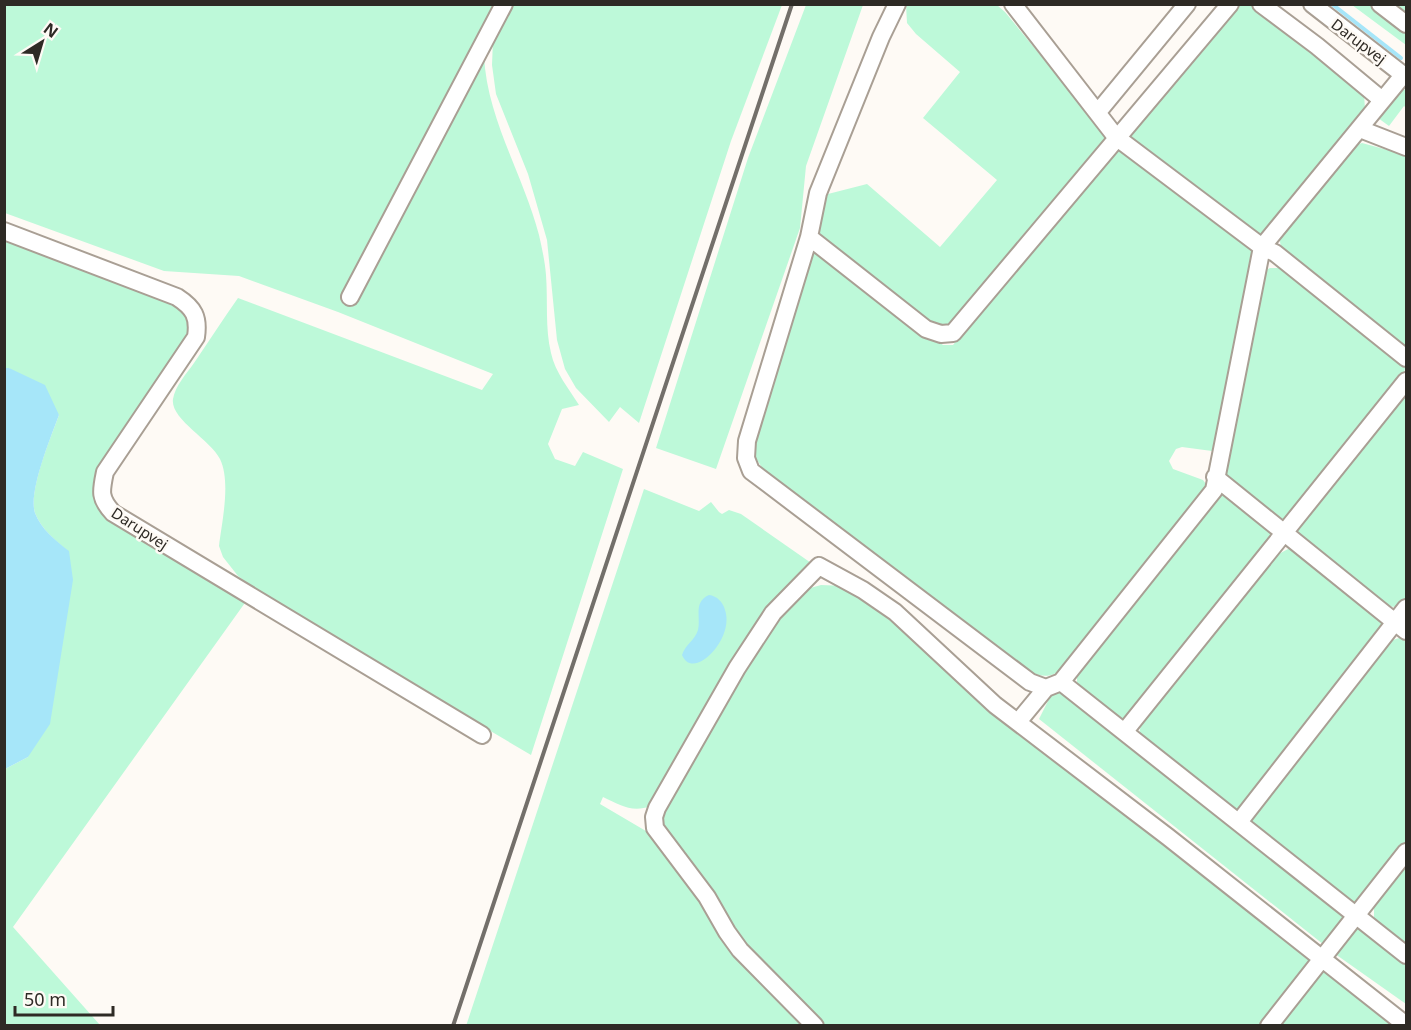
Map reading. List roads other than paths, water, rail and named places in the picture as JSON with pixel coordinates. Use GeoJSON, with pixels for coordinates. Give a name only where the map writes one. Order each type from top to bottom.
{"type":"FeatureCollection","features":[{"type":"Feature","properties":{"kind":"street"},"geometry":{"type":"LineString","coordinates":[[350,297],[504,4]]}},
{"type":"Feature","properties":{"kind":"street"},"geometry":{"type":"LineString","coordinates":[[897,4],[881,37],[818,193],[809,237],[747,441],[746,458],[751,471],[1030,682],[1054,685],[1125,731],[1407,955]]}},
{"type":"Feature","properties":{"kind":"street"},"geometry":{"type":"LineString","coordinates":[[1036,4],[1016,8],[1116,137],[1262,247],[1275,253],[1407,358]]}},
{"type":"Feature","properties":{"kind":"street"},"geometry":{"type":"LineString","coordinates":[[1098,112],[1187,4]]}},
{"type":"Feature","properties":{"kind":"street"},"geometry":{"type":"LineString","coordinates":[[809,237],[926,328],[941,334],[953,333],[1230,4]]}},
{"type":"Feature","properties":{"kind":"street"},"geometry":{"type":"LineString","coordinates":[[1261,4],[1317,46],[1382,100]]}},
{"type":"Feature","properties":{"kind":"street","name":"Darupvej"},"geometry":{"type":"LineString","coordinates":[[1312,4],[1404,70]]}},
{"type":"Feature","properties":{"kind":"street"},"geometry":{"type":"LineString","coordinates":[[1380,4],[1407,24]]}},
{"type":"Feature","properties":{"kind":"street"},"geometry":{"type":"LineString","coordinates":[[1018,722],[1054,685],[1214,490],[1262,247],[1360,129],[1404,70]]}},
{"type":"Feature","properties":{"kind":"street"},"geometry":{"type":"LineString","coordinates":[[1360,129],[1407,147]]}},
{"type":"Feature","properties":{"kind":"street","name":"Darupvej"},"geometry":{"type":"LineString","coordinates":[[4,231],[177,297],[188,304],[196,315],[198,325],[196,338],[105,472],[101,490],[103,503],[113,513],[482,735]]}},
{"type":"Feature","properties":{"kind":"street"},"geometry":{"type":"LineString","coordinates":[[1125,731],[1407,381]]}},
{"type":"Feature","properties":{"kind":"street"},"geometry":{"type":"LineString","coordinates":[[1215,477],[1401,627]]}},
{"type":"Feature","properties":{"kind":"street"},"geometry":{"type":"LineString","coordinates":[[815,1026],[740,950],[707,897],[655,828],[654,817],[737,668],[773,613],[819,566],[896,612],[995,705],[1168,837],[1407,1025]]}},
{"type":"Feature","properties":{"kind":"street"},"geometry":{"type":"LineString","coordinates":[[1239,822],[1401,627],[1407,608]]}},
{"type":"Feature","properties":{"kind":"street"},"geometry":{"type":"LineString","coordinates":[[1269,1026],[1407,852]]}},
{"type":"Feature","properties":{"kind":"water"},"geometry":{"type":"Polygon","coordinates":[[[5,368],[45,385],[59,415],[41,464],[34,504],[35,513],[41,524],[69,551],[73,580],[50,724],[28,757],[5,769],[5,368]]]}},
{"type":"Feature","properties":{"kind":"water"},"geometry":{"type":"Polygon","coordinates":[[[709,595],[717,598],[724,607],[726,621],[724,633],[711,654],[695,663],[687,662],[682,655],[698,630],[699,606],[709,595]]]}},
{"type":"Feature","properties":{"kind":"waterway"},"geometry":{"type":"LineString","coordinates":[[1332,4],[1401,58]]}},
{"type":"Feature","properties":{"kind":"railway"},"geometry":{"type":"LineString","coordinates":[[453,1026],[792,4]]}}]}
